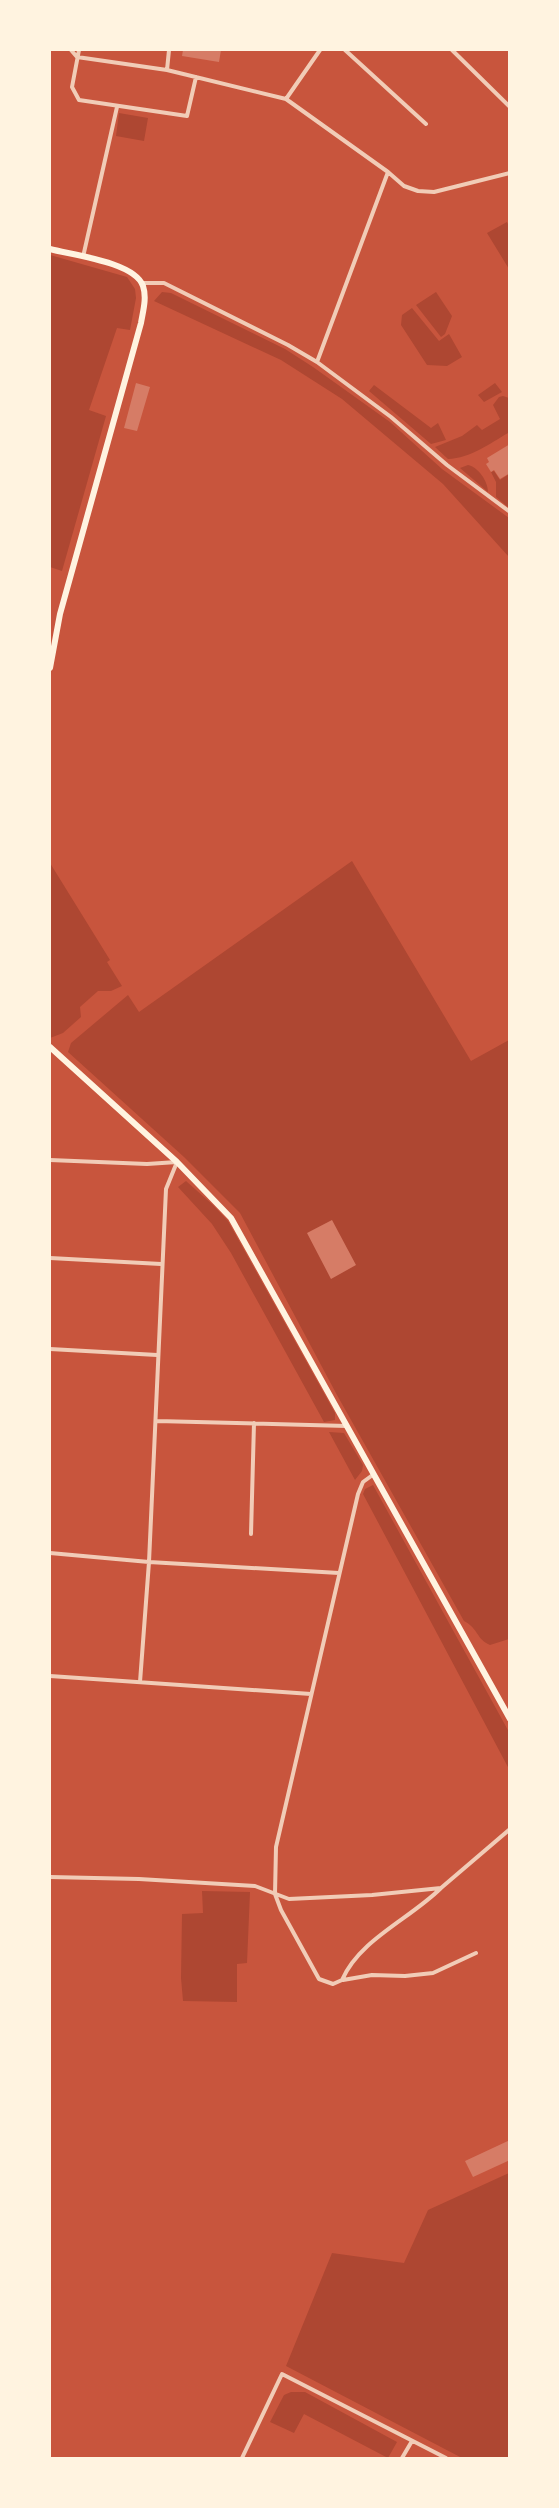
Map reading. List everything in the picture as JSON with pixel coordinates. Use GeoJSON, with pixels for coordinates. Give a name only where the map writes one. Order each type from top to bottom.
{"type":"FeatureCollection","features":[{"type":"Feature","properties":{"kind":"main road"},"geometry":{"type":"LineString","coordinates":[[50,249],[118,266],[133,274],[142,283],[144,307],[65,592],[50,668]]}},
{"type":"Feature","properties":{"kind":"main road"},"geometry":{"type":"LineString","coordinates":[[50,1047],[177,1162],[225,1211],[236,1226],[510,1719]]}},
{"type":"Feature","properties":{"kind":"street"},"geometry":{"type":"LineString","coordinates":[[71,50],[77,57],[167,70],[286,99],[404,186],[418,191],[434,192],[510,173]]}},
{"type":"Feature","properties":{"kind":"street"},"geometry":{"type":"LineString","coordinates":[[79,50],[73,83],[75,95],[79,100],[187,116],[196,77]]}},
{"type":"Feature","properties":{"kind":"street"},"geometry":{"type":"LineString","coordinates":[[167,70],[169,50]]}},
{"type":"Feature","properties":{"kind":"street"},"geometry":{"type":"LineString","coordinates":[[286,99],[320,50]]}},
{"type":"Feature","properties":{"kind":"street"},"geometry":{"type":"LineString","coordinates":[[345,50],[426,124]]}},
{"type":"Feature","properties":{"kind":"street"},"geometry":{"type":"LineString","coordinates":[[452,50],[510,106]]}},
{"type":"Feature","properties":{"kind":"street"},"geometry":{"type":"LineString","coordinates":[[83,257],[117,106]]}},
{"type":"Feature","properties":{"kind":"street"},"geometry":{"type":"LineString","coordinates":[[317,362],[388,172]]}},
{"type":"Feature","properties":{"kind":"street"},"geometry":{"type":"LineString","coordinates":[[142,283],[164,283],[288,345],[317,362],[391,417],[447,465],[510,512]]}},
{"type":"Feature","properties":{"kind":"street"},"geometry":{"type":"LineString","coordinates":[[50,1160],[147,1164],[177,1162],[166,1189],[157,1355],[157,1421],[140,1682]]}},
{"type":"Feature","properties":{"kind":"street"},"geometry":{"type":"LineString","coordinates":[[50,1258],[161,1264]]}},
{"type":"Feature","properties":{"kind":"street"},"geometry":{"type":"LineString","coordinates":[[50,1349],[157,1355]]}},
{"type":"Feature","properties":{"kind":"street"},"geometry":{"type":"LineString","coordinates":[[157,1421],[347,1426]]}},
{"type":"Feature","properties":{"kind":"street"},"geometry":{"type":"LineString","coordinates":[[251,1534],[254,1423]]}},
{"type":"Feature","properties":{"kind":"street"},"geometry":{"type":"LineString","coordinates":[[374,1474],[363,1482],[358,1494],[339,1573],[276,1847],[275,1894],[281,1910],[320,1979],[333,1984],[342,1980],[372,1975],[405,1976],[434,1973],[476,1953]]}},
{"type":"Feature","properties":{"kind":"street"},"geometry":{"type":"LineString","coordinates":[[50,1553],[149,1562],[339,1573]]}},
{"type":"Feature","properties":{"kind":"street"},"geometry":{"type":"LineString","coordinates":[[50,1676],[311,1694]]}},
{"type":"Feature","properties":{"kind":"street"},"geometry":{"type":"LineString","coordinates":[[342,1980],[360,1952],[424,1905],[510,1829]]}},
{"type":"Feature","properties":{"kind":"street"},"geometry":{"type":"LineString","coordinates":[[50,1877],[139,1879],[255,1886],[289,1899],[441,1888]]}},
{"type":"Feature","properties":{"kind":"street"},"geometry":{"type":"LineString","coordinates":[[242,2458],[282,2374],[446,2458]]}},
{"type":"Feature","properties":{"kind":"street"},"geometry":{"type":"LineString","coordinates":[[402,2458],[412,2441]]}},
{"type":"Feature","properties":{"kind":"shaded area"},"geometry":{"type":"Polygon","coordinates":[[[119,113],[148,118],[144,141],[116,136],[119,113]]]}},
{"type":"Feature","properties":{"kind":"shaded area"},"geometry":{"type":"Polygon","coordinates":[[[507,222],[509,226],[509,269],[487,233],[507,222]]]}},
{"type":"Feature","properties":{"kind":"shaded area"},"geometry":{"type":"Polygon","coordinates":[[[50,255],[127,277],[135,289],[136,298],[130,330],[117,328],[89,410],[106,416],[62,571],[50,567],[50,255]]]}},
{"type":"Feature","properties":{"kind":"shaded area"},"geometry":{"type":"Polygon","coordinates":[[[162,292],[171,293],[285,349],[390,422],[442,469],[509,518],[509,557],[443,484],[342,399],[281,360],[154,301],[162,292]]]}},
{"type":"Feature","properties":{"kind":"shaded area"},"geometry":{"type":"Polygon","coordinates":[[[436,292],[452,316],[445,334],[441,337],[416,305],[436,292]]]}},
{"type":"Feature","properties":{"kind":"shaded area"},"geometry":{"type":"Polygon","coordinates":[[[412,308],[439,341],[449,334],[462,357],[447,366],[427,365],[401,325],[402,315],[412,308]]]}},
{"type":"Feature","properties":{"kind":"shaded area"},"geometry":{"type":"Polygon","coordinates":[[[495,383],[502,392],[484,402],[478,395],[495,383]]]}},
{"type":"Feature","properties":{"kind":"shaded area"},"geometry":{"type":"Polygon","coordinates":[[[374,385],[431,428],[438,423],[446,440],[431,444],[369,391],[374,385]]]}},
{"type":"Feature","properties":{"kind":"shaded area"},"geometry":{"type":"Polygon","coordinates":[[[499,397],[509,398],[509,435],[508,433],[480,450],[456,458],[448,459],[435,447],[462,436],[477,425],[482,430],[500,419],[493,405],[499,397]]]}},
{"type":"Feature","properties":{"kind":"shaded area"},"geometry":{"type":"Polygon","coordinates":[[[468,465],[482,475],[488,492],[460,468],[468,465]]]}},
{"type":"Feature","properties":{"kind":"shaded area"},"geometry":{"type":"Polygon","coordinates":[[[494,471],[500,480],[509,474],[509,508],[496,497],[496,482],[491,472],[494,471]]]}},
{"type":"Feature","properties":{"kind":"shaded area"},"geometry":{"type":"Polygon","coordinates":[[[352,861],[471,1061],[509,1040],[509,1639],[490,1645],[485,1643],[464,1621],[337,1395],[240,1213],[184,1157],[68,1052],[71,1043],[128,995],[139,1012],[352,861]]]}},
{"type":"Feature","properties":{"kind":"shaded area"},"geometry":{"type":"Polygon","coordinates":[[[50,863],[110,960],[107,962],[122,986],[111,991],[98,991],[80,1007],[81,1017],[63,1033],[50,1038],[50,863]]]}},
{"type":"Feature","properties":{"kind":"shaded area"},"geometry":{"type":"Polygon","coordinates":[[[186,1181],[228,1221],[335,1413],[335,1420],[324,1422],[231,1253],[212,1224],[178,1187],[186,1181]]]}},
{"type":"Feature","properties":{"kind":"shaded area"},"geometry":{"type":"Polygon","coordinates":[[[329,1432],[344,1433],[363,1465],[362,1471],[355,1480],[329,1432]]]}},
{"type":"Feature","properties":{"kind":"shaded area"},"geometry":{"type":"Polygon","coordinates":[[[373,1485],[509,1732],[509,1769],[363,1494],[365,1489],[373,1485]]]}},
{"type":"Feature","properties":{"kind":"shaded area"},"geometry":{"type":"Polygon","coordinates":[[[202,1891],[250,1892],[247,1963],[237,1964],[237,2002],[183,2001],[182,1914],[203,1913],[202,1891]]]}},
{"type":"Feature","properties":{"kind":"shaded area"},"geometry":{"type":"Polygon","coordinates":[[[509,2173],[509,2458],[462,2458],[286,2366],[332,2253],[404,2263],[428,2210],[509,2173]]]}},
{"type":"Feature","properties":{"kind":"shaded area"},"geometry":{"type":"Polygon","coordinates":[[[291,2392],[305,2392],[397,2442],[388,2458],[304,2414],[294,2433],[270,2422],[284,2395],[291,2392]]]}},
{"type":"Feature","properties":{"kind":"building"},"geometry":{"type":"Polygon","coordinates":[[[183,50],[221,50],[219,62],[182,56],[183,50]]]}},
{"type":"Feature","properties":{"kind":"building"},"geometry":{"type":"Polygon","coordinates":[[[136,383],[150,387],[137,431],[124,428],[136,383]]]}},
{"type":"Feature","properties":{"kind":"building"},"geometry":{"type":"Polygon","coordinates":[[[510,444],[510,473],[500,479],[494,470],[491,472],[486,464],[489,462],[487,458],[510,444]]]}},
{"type":"Feature","properties":{"kind":"building"},"geometry":{"type":"Polygon","coordinates":[[[332,1220],[356,1265],[331,1279],[307,1233],[332,1220]]]}},
{"type":"Feature","properties":{"kind":"building"},"geometry":{"type":"Polygon","coordinates":[[[510,2140],[510,2160],[473,2177],[465,2161],[510,2140]]]}}]}
